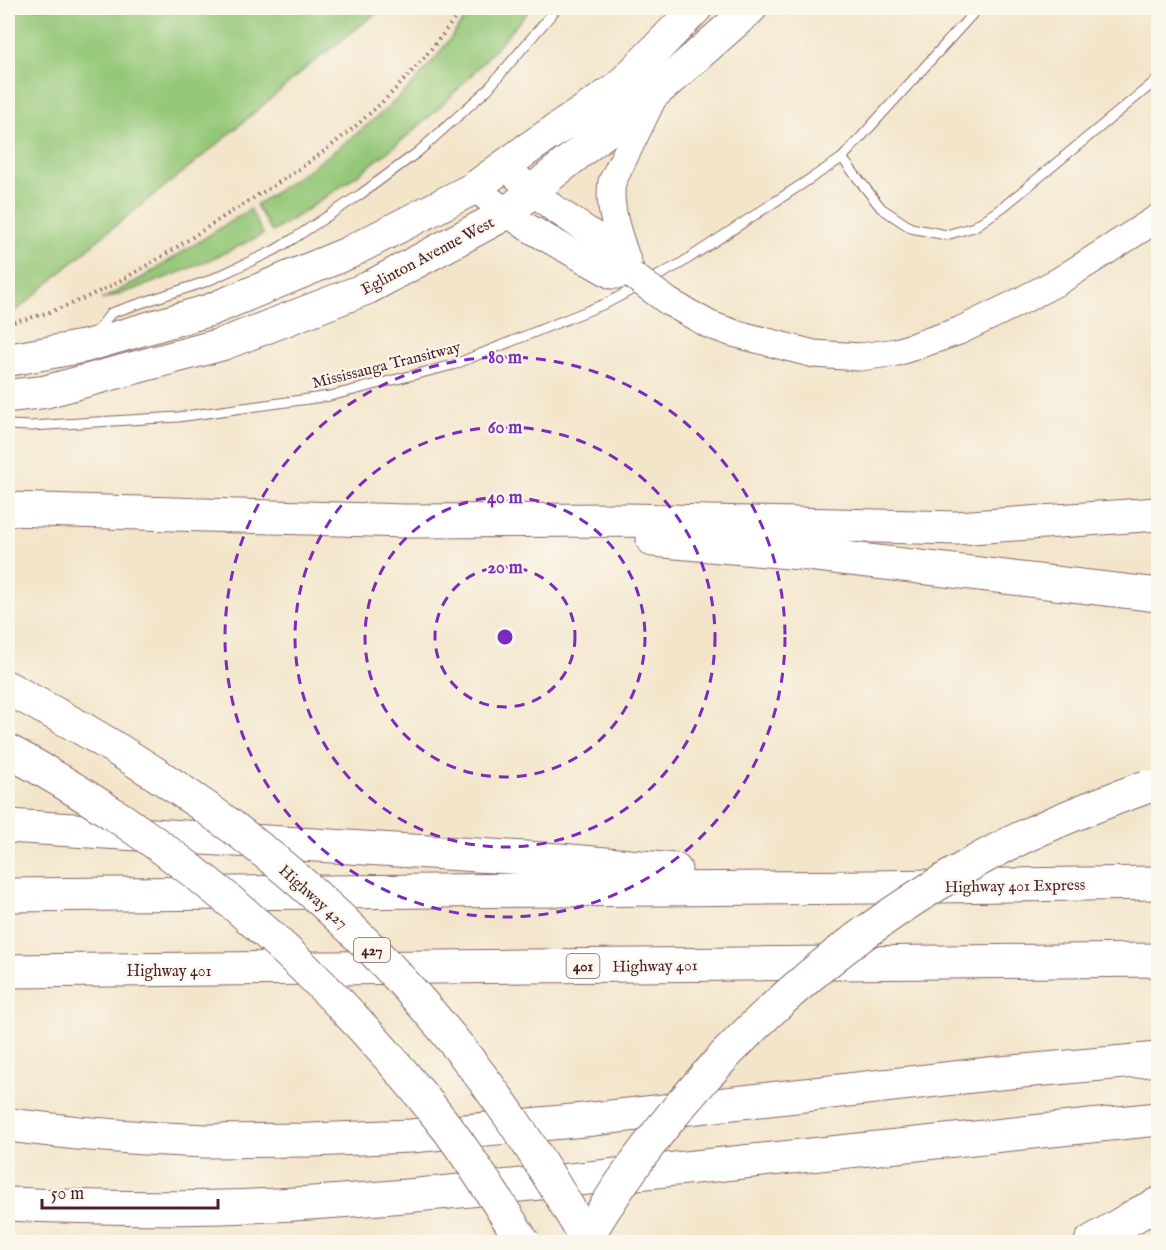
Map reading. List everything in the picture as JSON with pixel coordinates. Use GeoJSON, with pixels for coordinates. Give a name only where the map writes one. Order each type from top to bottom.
{"type":"FeatureCollection","features":[{"type":"Feature","properties":{"kind":"highway"},"geometry":{"type":"LineString","coordinates":[[8,509],[405,521],[640,520],[957,528],[1158,514]]}},
{"type":"Feature","properties":{"kind":"highway"},"geometry":{"type":"LineString","coordinates":[[405,521],[800,553],[1158,595]]}},
{"type":"Feature","properties":{"kind":"highway","name":"Highway 427"},"geometry":{"type":"LineString","coordinates":[[8,688],[145,766],[206,807],[319,899],[422,1003],[468,1060],[512,1119],[552,1179],[586,1242]]}},
{"type":"Feature","properties":{"kind":"highway"},"geometry":{"type":"LineString","coordinates":[[8,751],[94,801],[161,846],[225,896],[286,950],[344,1007],[399,1067],[449,1131],[523,1242]]}},
{"type":"Feature","properties":{"kind":"highway"},"geometry":{"type":"LineString","coordinates":[[586,1242],[599,1217],[635,1164],[674,1113],[716,1064],[810,975],[869,929],[914,898],[969,865],[1026,835],[1085,809],[1152,785]]}},
{"type":"Feature","properties":{"kind":"highway"},"geometry":{"type":"LineString","coordinates":[[8,825],[560,860],[871,887]]}},
{"type":"Feature","properties":{"kind":"highway","name":"Highway 401 Express"},"geometry":{"type":"LineString","coordinates":[[871,887],[1158,883]]}},
{"type":"Feature","properties":{"kind":"highway"},"geometry":{"type":"LineString","coordinates":[[8,895],[871,887]]}},
{"type":"Feature","properties":{"kind":"highway","name":"Highway 401"},"geometry":{"type":"LineString","coordinates":[[8,971],[1158,960]]}},
{"type":"Feature","properties":{"kind":"highway"},"geometry":{"type":"LineString","coordinates":[[8,1125],[100,1135],[206,1141],[411,1136],[584,1120],[989,1074],[1158,1059]]}},
{"type":"Feature","properties":{"kind":"highway"},"geometry":{"type":"LineString","coordinates":[[8,1204],[221,1207],[304,1203],[787,1158],[1158,1119]]}},
{"type":"Feature","properties":{"kind":"highway"},"geometry":{"type":"LineString","coordinates":[[1091,1242],[1158,1204]]}},
{"type":"Feature","properties":{"kind":"main road"},"geometry":{"type":"LineString","coordinates":[[8,360],[86,346],[210,310],[348,254],[474,188],[618,88],[696,8]]}},
{"type":"Feature","properties":{"kind":"main road","name":"Eglinton Avenue West"},"geometry":{"type":"LineString","coordinates":[[8,396],[44,392],[223,344],[368,288],[507,213],[657,91],[751,8]]}},
{"type":"Feature","properties":{"kind":"street"},"geometry":{"type":"LineString","coordinates":[[632,275],[612,212],[610,194],[612,182],[657,91]]}},
{"type":"Feature","properties":{"kind":"street"},"geometry":{"type":"LineString","coordinates":[[504,166],[552,207],[618,251],[632,275],[669,302],[710,325],[814,354],[860,357],[897,351],[959,331],[1059,281],[1158,218]]}},
{"type":"Feature","properties":{"kind":"street"},"geometry":{"type":"LineString","coordinates":[[474,188],[527,227],[612,275],[632,275]]}},
{"type":"Feature","properties":{"kind":"lane"},"geometry":{"type":"LineString","coordinates":[[86,346],[111,313],[208,281],[275,250],[362,194],[418,152],[487,90],[557,8]]}},
{"type":"Feature","properties":{"kind":"lane","name":"Mississauga Transitway"},"geometry":{"type":"LineString","coordinates":[[8,425],[31,426],[190,415],[330,396],[453,365],[607,303],[680,264],[842,158],[978,8]]}},
{"type":"Feature","properties":{"kind":"lane"},"geometry":{"type":"LineString","coordinates":[[842,158],[881,208],[911,228],[946,235],[974,227],[1003,207],[1158,79]]}},
{"type":"Feature","properties":{"kind":"path"},"geometry":{"type":"LineString","coordinates":[[8,323],[27,320],[82,300],[124,279],[250,201],[328,148],[384,100],[417,67],[462,8]]}},
{"type":"Feature","properties":{"kind":"green space"},"geometry":{"type":"Polygon","coordinates":[[[8,8],[383,8],[306,68],[214,147],[105,234],[15,312],[8,314],[8,8]]]}},
{"type":"Feature","properties":{"kind":"green space"},"geometry":{"type":"Polygon","coordinates":[[[472,8],[531,8],[459,88],[428,118],[385,154],[272,232],[256,205],[328,156],[407,90],[446,44],[472,8]]]}},
{"type":"Feature","properties":{"kind":"green space"},"geometry":{"type":"Polygon","coordinates":[[[250,209],[263,234],[184,271],[101,300],[142,278],[250,209]]]}}]}
